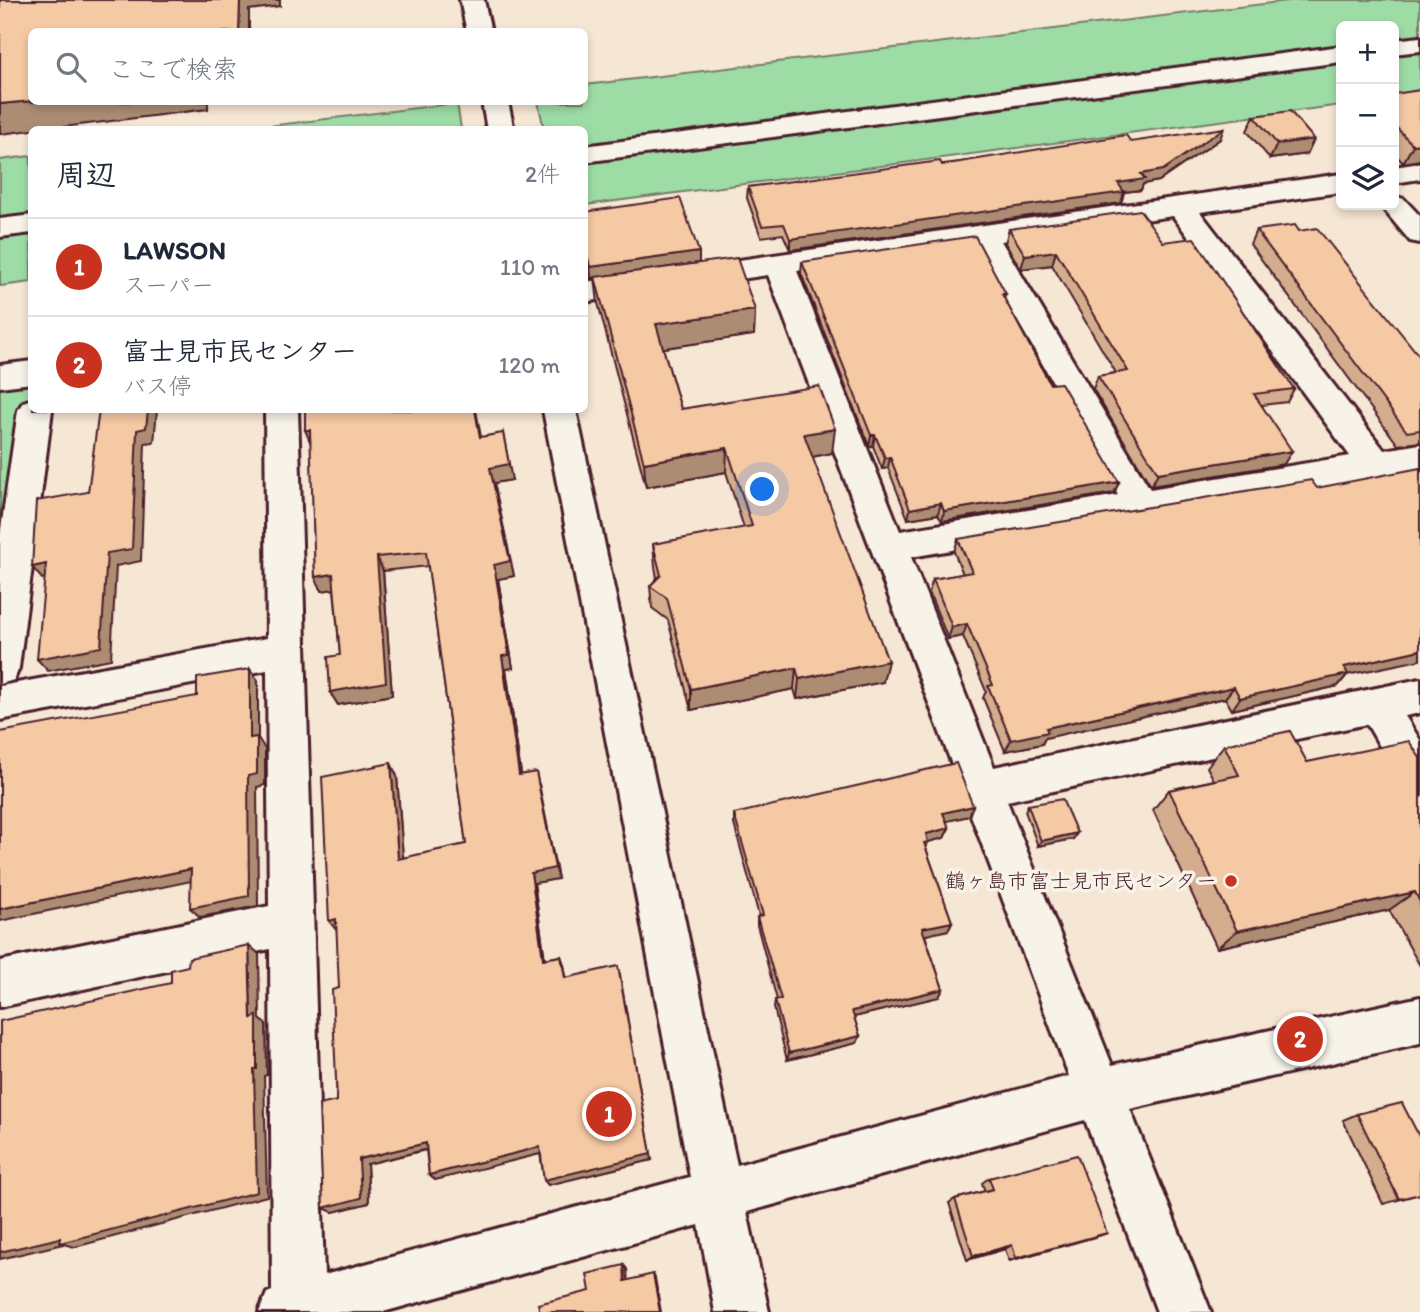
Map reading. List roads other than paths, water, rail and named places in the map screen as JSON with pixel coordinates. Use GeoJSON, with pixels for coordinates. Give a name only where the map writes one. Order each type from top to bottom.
{"type":"FeatureCollection","features":[{"type":"Feature","properties":{"kind":"street"},"geometry":{"type":"LineString","coordinates":[[472,0],[478,28]]}},
{"type":"Feature","properties":{"kind":"street"},"geometry":{"type":"LineString","coordinates":[[1399,46],[1420,44]]}},
{"type":"Feature","properties":{"kind":"street"},"geometry":{"type":"LineString","coordinates":[[588,153],[1336,55]]}},
{"type":"Feature","properties":{"kind":"street"},"geometry":{"type":"LineString","coordinates":[[496,105],[500,126]]}},
{"type":"Feature","properties":{"kind":"street"},"geometry":{"type":"LineString","coordinates":[[1399,174],[1420,171]]}},
{"type":"Feature","properties":{"kind":"street"},"geometry":{"type":"LineString","coordinates":[[588,291],[1336,184]]}},
{"type":"Feature","properties":{"kind":"street"},"geometry":{"type":"LineString","coordinates":[[1180,206],[1375,464]]}},
{"type":"Feature","properties":{"kind":"street"},"geometry":{"type":"LineString","coordinates":[[1398,210],[1420,234]]}},
{"type":"Feature","properties":{"kind":"street"},"geometry":{"type":"LineString","coordinates":[[0,228],[28,224]]}},
{"type":"Feature","properties":{"kind":"street"},"geometry":{"type":"LineString","coordinates":[[984,234],[1141,504]]}},
{"type":"Feature","properties":{"kind":"street"},"geometry":{"type":"LineString","coordinates":[[779,264],[1184,1312]]}},
{"type":"Feature","properties":{"kind":"street"},"geometry":{"type":"LineString","coordinates":[[0,376],[28,372]]}},
{"type":"Feature","properties":{"kind":"street"},"geometry":{"type":"LineString","coordinates":[[0,668],[35,413]]}},
{"type":"Feature","properties":{"kind":"street"},"geometry":{"type":"LineString","coordinates":[[282,413],[293,923],[294,1311],[716,1193],[1098,1092],[1420,1020]]}},
{"type":"Feature","properties":{"kind":"street"},"geometry":{"type":"LineString","coordinates":[[561,413],[742,1312]]}},
{"type":"Feature","properties":{"kind":"street"},"geometry":{"type":"LineString","coordinates":[[889,547],[1420,457]]}},
{"type":"Feature","properties":{"kind":"street"},"geometry":{"type":"LineString","coordinates":[[0,703],[286,651]]}},
{"type":"Feature","properties":{"kind":"street"},"geometry":{"type":"LineString","coordinates":[[982,788],[1420,696]]}},
{"type":"Feature","properties":{"kind":"street"},"geometry":{"type":"LineString","coordinates":[[1377,705],[1420,777]]}},
{"type":"Feature","properties":{"kind":"street"},"geometry":{"type":"LineString","coordinates":[[0,984],[293,923]]}},
{"type":"Feature","properties":{"kind":"place","name":"鶴ヶ島市富士見市民センター"},"geometry":{"type":"Point","coordinates":[1231,881]}},
{"type":"Feature","properties":{"kind":"place","name":"富士見市民センター"},"geometry":{"type":"Point","coordinates":[1300,1039]}},
{"type":"Feature","properties":{"kind":"place","name":"LAWSON"},"geometry":{"type":"Point","coordinates":[609,1114]}}]}
